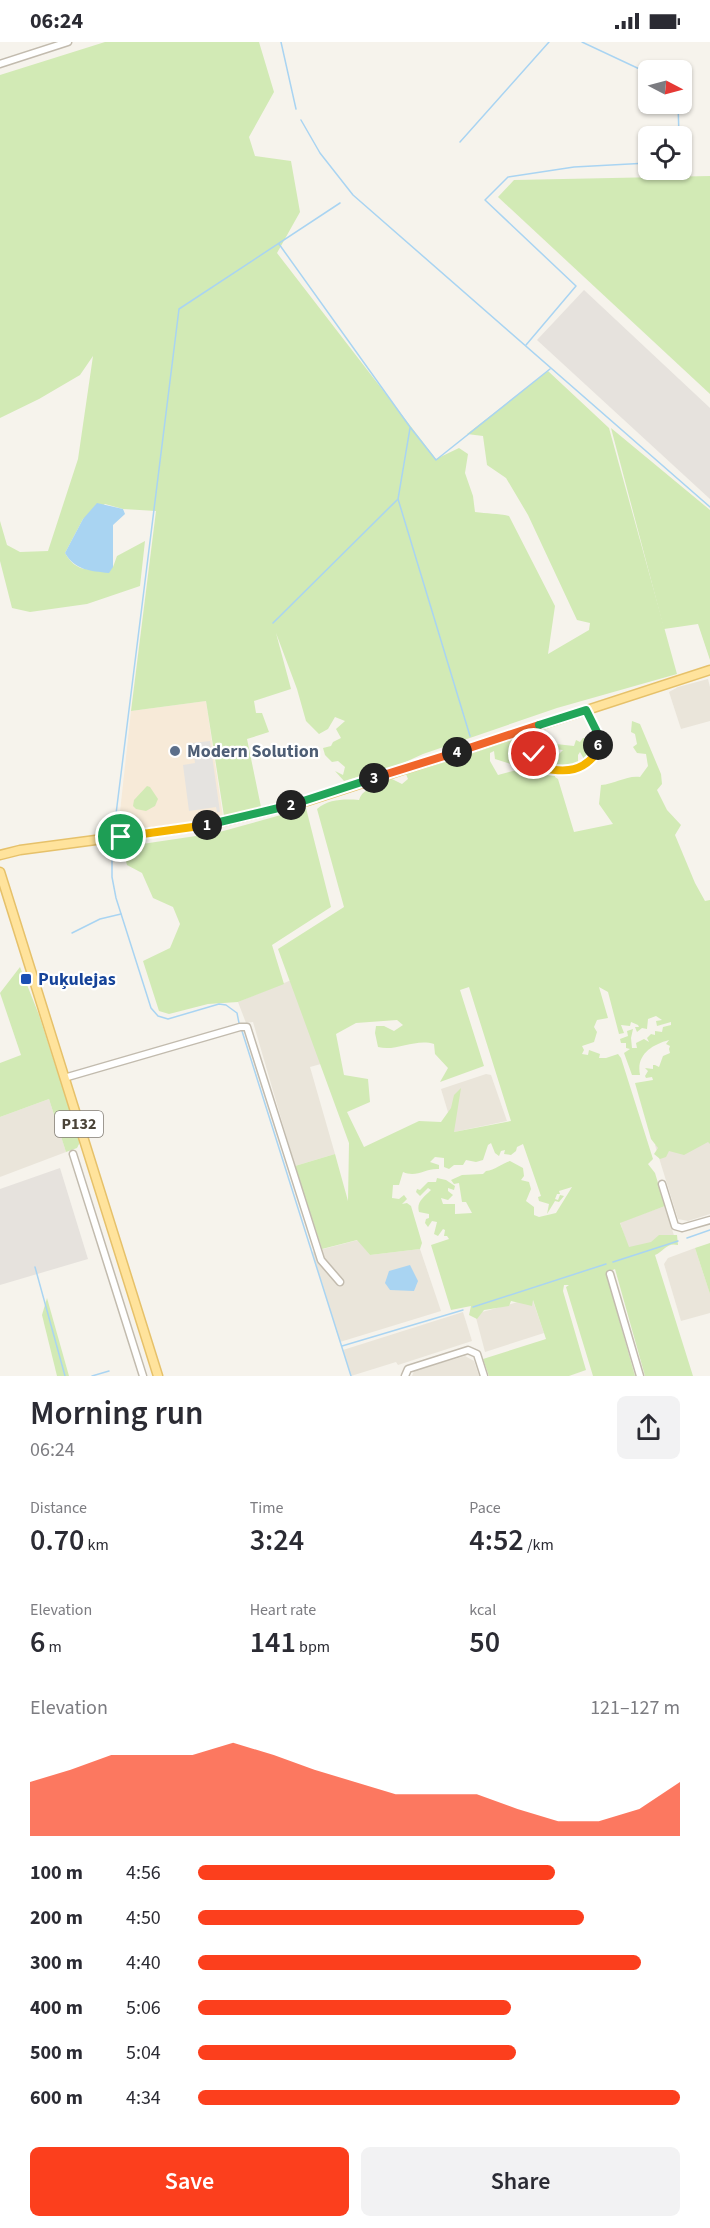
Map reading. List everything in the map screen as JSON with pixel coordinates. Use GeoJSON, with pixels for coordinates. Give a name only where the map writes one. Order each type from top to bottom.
{"type":"FeatureCollection","features":[{"type":"Feature","properties":{"kind":"main road"},"geometry":{"type":"LineString","coordinates":[[0,855],[20,850],[192,828],[242,818],[307,801],[710,670]]}},
{"type":"Feature","properties":{"kind":"main road","name":"P132"},"geometry":{"type":"LineString","coordinates":[[0,872],[158,1376]]}},
{"type":"Feature","properties":{"kind":"street"},"geometry":{"type":"LineString","coordinates":[[0,64],[68,42]]}},
{"type":"Feature","properties":{"kind":"street"},"geometry":{"type":"LineString","coordinates":[[534,754],[542,768],[565,773],[592,760],[599,750],[597,732],[586,710]]}},
{"type":"Feature","properties":{"kind":"street"},"geometry":{"type":"LineString","coordinates":[[64,1078],[240,1027],[247,1027],[321,1260],[340,1282]]}},
{"type":"Feature","properties":{"kind":"street"},"geometry":{"type":"LineString","coordinates":[[73,1154],[143,1376]]}},
{"type":"Feature","properties":{"kind":"street"},"geometry":{"type":"LineString","coordinates":[[662,1184],[675,1226],[682,1228],[710,1220]]}},
{"type":"Feature","properties":{"kind":"street"},"geometry":{"type":"LineString","coordinates":[[610,1274],[640,1376]]}},
{"type":"Feature","properties":{"kind":"street"},"geometry":{"type":"LineString","coordinates":[[405,1376],[408,1369],[468,1350],[477,1354],[484,1376]]}},
{"type":"Feature","properties":{"kind":"shaded area"},"geometry":{"type":"Polygon","coordinates":[[[584,290],[710,408],[710,499],[537,340],[584,290]]]}},
{"type":"Feature","properties":{"kind":"shaded area"},"geometry":{"type":"Polygon","coordinates":[[[708,679],[710,721],[681,729],[669,692],[678,687],[708,679]]]}},
{"type":"Feature","properties":{"kind":"shaded area"},"geometry":{"type":"Polygon","coordinates":[[[206,701],[223,817],[127,831],[118,830],[131,711],[206,701]]]}},
{"type":"Feature","properties":{"kind":"shaded area"},"geometry":{"type":"Polygon","coordinates":[[[538,731],[547,773],[522,782],[509,740],[538,731]]]}},
{"type":"Feature","properties":{"kind":"shaded area"},"geometry":{"type":"Polygon","coordinates":[[[210,741],[220,812],[217,812],[216,807],[189,811],[183,765],[195,763],[192,743],[210,741]]]}},
{"type":"Feature","properties":{"kind":"shaded area"},"geometry":{"type":"Polygon","coordinates":[[[301,976],[328,1062],[310,1067],[335,1154],[295,1166],[253,1022],[246,1023],[238,1002],[301,976]]]}},
{"type":"Feature","properties":{"kind":"shaded area"},"geometry":{"type":"Polygon","coordinates":[[[486,1074],[491,1075],[507,1121],[454,1132],[441,1089],[486,1074]]]}},
{"type":"Feature","properties":{"kind":"shaded area"},"geometry":{"type":"Polygon","coordinates":[[[49,1099],[66,1152],[0,1177],[0,1117],[49,1099]]]}},
{"type":"Feature","properties":{"kind":"shaded area"},"geometry":{"type":"Polygon","coordinates":[[[705,1128],[710,1143],[710,1214],[688,1221],[678,1219],[655,1145],[705,1128]]]}},
{"type":"Feature","properties":{"kind":"shaded area"},"geometry":{"type":"Polygon","coordinates":[[[60,1168],[88,1259],[0,1285],[0,1189],[60,1168]]]}},
{"type":"Feature","properties":{"kind":"shaded area"},"geometry":{"type":"Polygon","coordinates":[[[665,1206],[675,1239],[630,1253],[620,1222],[665,1206]]]}},
{"type":"Feature","properties":{"kind":"shaded area"},"geometry":{"type":"Polygon","coordinates":[[[358,1240],[370,1255],[420,1249],[441,1311],[340,1342],[312,1252],[358,1240]]]}},
{"type":"Feature","properties":{"kind":"shaded area"},"geometry":{"type":"Polygon","coordinates":[[[695,1248],[710,1294],[710,1313],[681,1321],[664,1264],[668,1258],[695,1248]]]}},
{"type":"Feature","properties":{"kind":"shaded area"},"geometry":{"type":"Polygon","coordinates":[[[532,1298],[544,1333],[485,1352],[475,1314],[532,1298]]]}},
{"type":"Feature","properties":{"kind":"shaded area"},"geometry":{"type":"Polygon","coordinates":[[[463,1312],[472,1341],[398,1365],[396,1362],[351,1376],[343,1350],[463,1312]]]}},
{"type":"Feature","properties":{"kind":"shaded area"},"geometry":{"type":"Polygon","coordinates":[[[465,1356],[474,1361],[479,1376],[412,1376],[414,1371],[465,1356]]]}},
{"type":"Feature","properties":{"kind":"green space"},"geometry":{"type":"Polygon","coordinates":[[[105,42],[259,42],[274,92],[249,137],[255,156],[291,161],[300,212],[277,253],[436,459],[459,448],[468,454],[465,473],[473,496],[475,512],[509,516],[555,606],[548,654],[589,630],[590,623],[577,620],[528,515],[506,478],[487,465],[483,436],[467,434],[548,371],[609,428],[677,674],[557,708],[423,754],[401,764],[344,781],[335,771],[343,775],[345,767],[338,761],[332,762],[325,755],[323,748],[331,746],[333,742],[341,738],[336,729],[345,721],[335,717],[328,729],[319,734],[306,721],[297,689],[276,633],[291,689],[254,701],[256,713],[262,713],[269,732],[247,739],[261,807],[224,816],[206,701],[131,711],[156,511],[123,509],[105,504],[83,519],[65,553],[74,564],[85,569],[113,567],[117,556],[145,541],[140,586],[87,604],[30,612],[12,608],[0,561],[0,521],[7,545],[20,552],[48,551],[78,459],[93,356],[80,375],[0,418],[0,75],[105,42]]]}},
{"type":"Feature","properties":{"kind":"green space"},"geometry":{"type":"Polygon","coordinates":[[[692,176],[710,176],[710,394],[498,197],[514,180],[638,177],[638,180],[692,180],[692,176]]]}},
{"type":"Feature","properties":{"kind":"green space"},"geometry":{"type":"Polygon","coordinates":[[[611,428],[710,510],[710,660],[698,624],[664,629],[611,428]]]}},
{"type":"Feature","properties":{"kind":"green space"},"geometry":{"type":"Polygon","coordinates":[[[632,721],[640,724],[661,774],[662,784],[657,790],[667,810],[681,825],[675,835],[695,883],[705,901],[710,900],[710,1144],[708,1142],[684,1155],[669,1151],[666,1157],[660,1159],[654,1154],[658,1148],[651,1139],[635,1083],[653,1080],[652,1077],[646,1078],[648,1071],[645,1068],[653,1069],[653,1065],[659,1067],[663,1056],[670,1053],[670,1046],[666,1044],[669,1040],[646,1052],[640,1062],[640,1075],[632,1075],[624,1053],[630,1049],[626,1048],[626,1043],[621,1043],[620,1039],[628,1036],[627,1031],[633,1029],[632,1048],[637,1048],[636,1043],[644,1039],[649,1042],[647,1038],[651,1034],[655,1035],[655,1031],[662,1032],[663,1027],[671,1025],[671,1022],[657,1026],[656,1021],[662,1020],[656,1016],[648,1019],[647,1029],[642,1028],[637,1032],[635,1027],[639,1027],[638,1025],[631,1022],[630,1026],[621,1025],[624,1033],[619,1034],[608,992],[599,987],[608,1018],[597,1020],[594,1027],[597,1032],[594,1042],[582,1046],[584,1050],[582,1054],[588,1055],[589,1050],[600,1054],[599,1058],[618,1054],[621,1058],[653,1159],[648,1164],[655,1173],[665,1206],[620,1223],[629,1247],[651,1242],[659,1235],[677,1235],[678,1245],[668,1246],[655,1255],[693,1376],[645,1376],[615,1269],[606,1273],[635,1376],[593,1376],[566,1287],[569,1285],[564,1285],[563,1291],[586,1370],[569,1376],[489,1376],[483,1359],[546,1339],[533,1300],[532,1306],[511,1301],[509,1306],[484,1310],[477,1319],[469,1315],[471,1306],[451,1310],[431,1245],[449,1239],[444,1236],[445,1230],[443,1229],[438,1236],[434,1234],[437,1222],[432,1221],[428,1227],[425,1223],[429,1214],[419,1212],[419,1205],[431,1190],[428,1188],[420,1196],[416,1192],[417,1189],[420,1190],[428,1182],[436,1182],[437,1178],[446,1180],[455,1186],[454,1190],[448,1188],[453,1195],[448,1200],[441,1198],[443,1204],[455,1204],[455,1214],[472,1213],[466,1202],[462,1202],[459,1183],[454,1184],[451,1180],[462,1175],[483,1174],[510,1161],[523,1168],[524,1176],[521,1180],[529,1182],[531,1189],[526,1201],[534,1207],[534,1215],[539,1217],[556,1213],[572,1187],[559,1191],[560,1194],[557,1194],[555,1199],[558,1200],[560,1195],[564,1196],[559,1202],[555,1201],[547,1214],[549,1204],[539,1201],[538,1197],[541,1196],[523,1144],[517,1147],[511,1155],[504,1154],[505,1150],[501,1151],[499,1156],[495,1153],[491,1143],[488,1145],[483,1160],[476,1162],[466,1160],[463,1165],[454,1165],[449,1169],[444,1167],[444,1158],[435,1157],[430,1162],[439,1165],[439,1169],[413,1174],[403,1172],[399,1185],[393,1185],[392,1198],[399,1199],[404,1195],[407,1199],[402,1204],[407,1203],[411,1206],[422,1243],[420,1249],[370,1255],[357,1240],[322,1249],[295,1166],[335,1154],[348,1201],[349,1143],[278,949],[344,907],[317,809],[337,800],[359,800],[364,792],[380,787],[379,783],[392,779],[402,784],[408,779],[406,774],[410,771],[539,729],[544,736],[541,739],[549,751],[548,761],[542,762],[533,740],[530,737],[526,738],[522,744],[523,749],[517,751],[514,756],[508,756],[512,760],[511,764],[495,759],[494,751],[490,753],[490,761],[498,775],[513,771],[544,771],[550,765],[554,766],[555,777],[558,779],[574,832],[613,824],[599,804],[601,785],[630,777],[640,777],[648,766],[646,754],[637,753],[633,747],[637,744],[635,734],[631,732],[632,721]],[[469,987],[460,990],[484,1066],[440,1082],[448,1068],[435,1054],[434,1044],[378,1047],[376,1026],[384,1026],[394,1031],[403,1025],[397,1020],[356,1023],[336,1034],[344,1075],[368,1079],[370,1102],[347,1112],[364,1147],[419,1121],[441,1122],[451,1108],[454,1095],[461,1088],[454,1132],[511,1121],[469,987]]]}},
{"type":"Feature","properties":{"kind":"green space"},"geometry":{"type":"Polygon","coordinates":[[[583,738],[593,751],[588,761],[580,752],[578,764],[559,765],[558,767],[551,762],[550,755],[553,751],[559,754],[563,750],[554,749],[556,744],[574,746],[576,740],[580,742],[583,738]]]}},
{"type":"Feature","properties":{"kind":"green space"},"geometry":{"type":"Polygon","coordinates":[[[147,786],[158,799],[155,806],[146,811],[136,809],[133,806],[134,800],[147,786]]]}},
{"type":"Feature","properties":{"kind":"green space"},"geometry":{"type":"Polygon","coordinates":[[[306,808],[331,907],[272,945],[284,984],[238,1002],[208,1004],[169,1014],[159,1011],[143,961],[170,948],[180,924],[173,907],[153,898],[142,873],[127,865],[122,847],[216,833],[306,808]]]}},
{"type":"Feature","properties":{"kind":"green space"},"geometry":{"type":"Polygon","coordinates":[[[20,967],[39,1015],[80,1142],[77,1148],[66,1152],[49,1099],[0,1117],[0,1063],[21,1055],[0,993],[20,967]]]}},
{"type":"Feature","properties":{"kind":"green space"},"geometry":{"type":"Polygon","coordinates":[[[710,1243],[710,1294],[695,1248],[710,1243]]]}},
{"type":"Feature","properties":{"kind":"green space"},"geometry":{"type":"Polygon","coordinates":[[[47,1298],[69,1376],[57,1376],[42,1315],[47,1298]]]}},
{"type":"Feature","properties":{"kind":"water"},"geometry":{"type":"Polygon","coordinates":[[[97,503],[123,509],[125,514],[113,525],[113,567],[109,573],[78,566],[65,553],[83,519],[97,503]]]}},
{"type":"Feature","properties":{"kind":"water"},"geometry":{"type":"Polygon","coordinates":[[[410,1265],[418,1281],[414,1291],[390,1290],[385,1283],[389,1271],[410,1265]]]}},
{"type":"Feature","properties":{"kind":"waterway"},"geometry":{"type":"LineString","coordinates":[[281,42],[296,109]]}},
{"type":"Feature","properties":{"kind":"waterway"},"geometry":{"type":"LineString","coordinates":[[460,142],[549,42]]}},
{"type":"Feature","properties":{"kind":"waterway"},"geometry":{"type":"LineString","coordinates":[[582,42],[638,68]]}},
{"type":"Feature","properties":{"kind":"waterway"},"geometry":{"type":"LineString","coordinates":[[678,114],[679,126]]}},
{"type":"Feature","properties":{"kind":"waterway"},"geometry":{"type":"LineString","coordinates":[[301,120],[320,153],[353,195],[710,507]]}},
{"type":"Feature","properties":{"kind":"waterway"},"geometry":{"type":"LineString","coordinates":[[526,345],[576,286],[485,200],[508,177],[574,167],[638,164]]}},
{"type":"Feature","properties":{"kind":"waterway"},"geometry":{"type":"LineString","coordinates":[[115,822],[179,309],[340,203]]}},
{"type":"Feature","properties":{"kind":"waterway"},"geometry":{"type":"LineString","coordinates":[[279,244],[436,460],[550,369]]}},
{"type":"Feature","properties":{"kind":"waterway"},"geometry":{"type":"LineString","coordinates":[[410,428],[398,499],[470,736]]}},
{"type":"Feature","properties":{"kind":"waterway"},"geometry":{"type":"LineString","coordinates":[[273,623],[397,500]]}},
{"type":"Feature","properties":{"kind":"waterway"},"geometry":{"type":"LineString","coordinates":[[112,849],[112,877],[116,898],[151,1008],[158,1016],[168,1019],[219,1004],[226,1005],[237,1013],[239,1023]]}},
{"type":"Feature","properties":{"kind":"waterway"},"geometry":{"type":"LineString","coordinates":[[72,933],[100,919],[121,914]]}},
{"type":"Feature","properties":{"kind":"waterway"},"geometry":{"type":"LineString","coordinates":[[242,1031],[351,1376]]}},
{"type":"Feature","properties":{"kind":"waterway"},"geometry":{"type":"LineString","coordinates":[[687,1238],[710,1230]]}},
{"type":"Feature","properties":{"kind":"waterway"},"geometry":{"type":"LineString","coordinates":[[613,1262],[678,1241]]}},
{"type":"Feature","properties":{"kind":"waterway"},"geometry":{"type":"LineString","coordinates":[[473,1307],[606,1264]]}},
{"type":"Feature","properties":{"kind":"waterway"},"geometry":{"type":"LineString","coordinates":[[35,1267],[65,1376]]}},
{"type":"Feature","properties":{"kind":"waterway"},"geometry":{"type":"LineString","coordinates":[[342,1346],[463,1310]]}},
{"type":"Feature","properties":{"kind":"waterway"},"geometry":{"type":"LineString","coordinates":[[92,1376],[109,1371]]}},
{"type":"Feature","properties":{"kind":"place","name":"Modern Solution"},"geometry":{"type":"Point","coordinates":[175,751]}},
{"type":"Feature","properties":{"kind":"place","name":"Puķulejas"},"geometry":{"type":"Point","coordinates":[26,979]}},
{"type":"Feature","properties":{"kind":"route"},"geometry":{"type":"LineString","coordinates":[[121,837],[208,825],[307,801],[586,710],[597,732],[599,750],[592,760],[565,773],[542,768],[534,754]]}}]}
